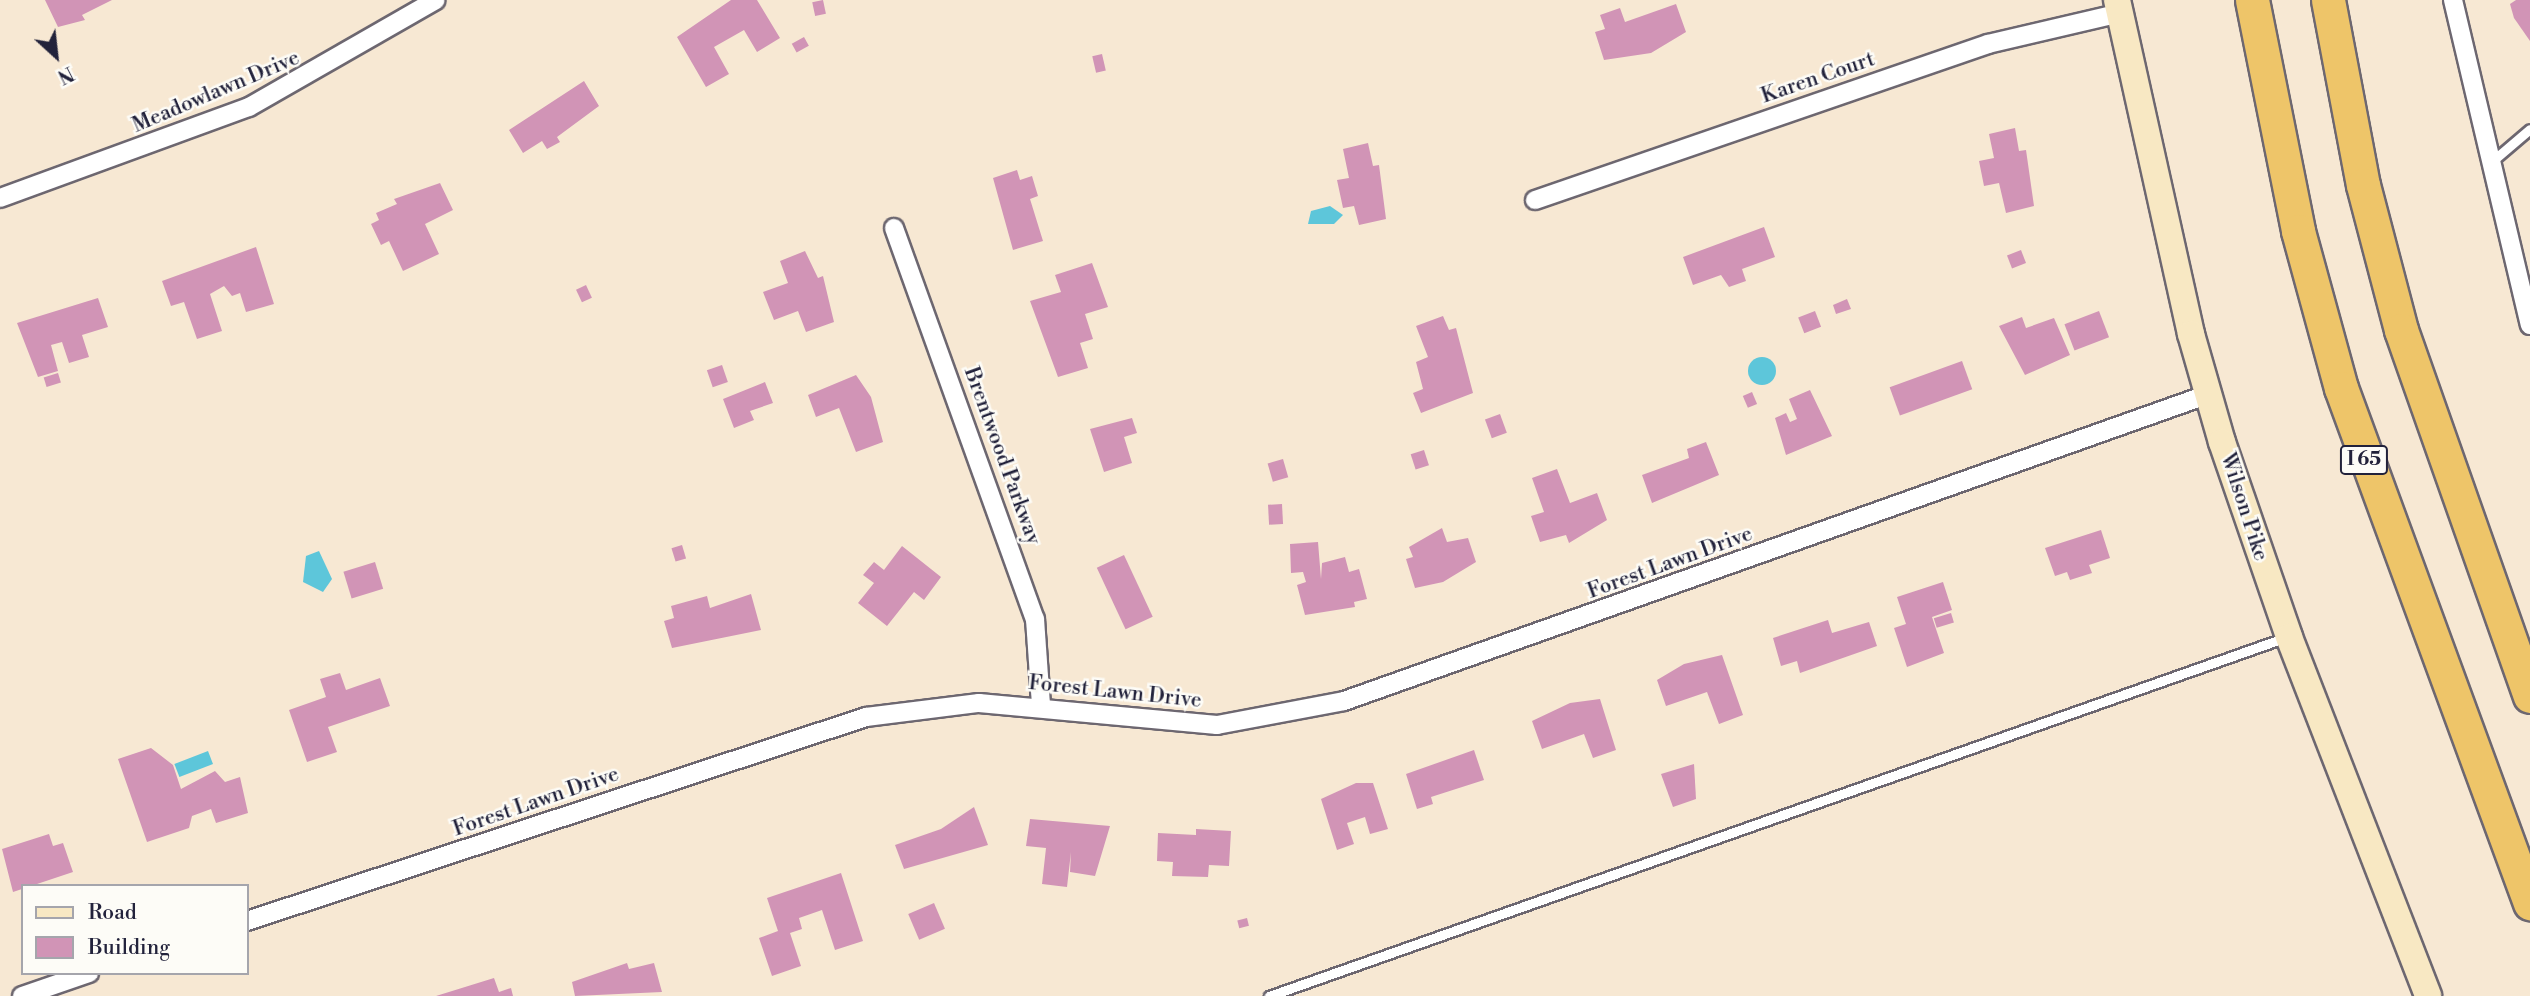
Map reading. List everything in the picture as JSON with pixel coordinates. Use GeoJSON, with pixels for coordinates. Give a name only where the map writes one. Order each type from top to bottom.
{"type":"FeatureCollection","features":[{"type":"Feature","properties":{"kind":"highway","name":"I 65"},"geometry":{"type":"LineString","coordinates":[[2252,0],[2298,231],[2341,388],[2530,903]]}},
{"type":"Feature","properties":{"kind":"highway"},"geometry":{"type":"LineString","coordinates":[[2328,0],[2354,144],[2401,330],[2530,696]]}},
{"type":"Feature","properties":{"kind":"main road","name":"Wilson Pike"},"geometry":{"type":"LineString","coordinates":[[2118,7],[2209,394],[2289,637],[2428,996]]}},
{"type":"Feature","properties":{"kind":"street","name":"Meadowlawn Drive"},"geometry":{"type":"LineString","coordinates":[[0,198],[249,107],[436,0]]}},
{"type":"Feature","properties":{"kind":"street"},"geometry":{"type":"LineString","coordinates":[[2453,0],[2489,164],[2530,325]]}},
{"type":"Feature","properties":{"kind":"street","name":"Karen Court"},"geometry":{"type":"LineString","coordinates":[[1535,200],[1988,44],[2118,7]]}},
{"type":"Feature","properties":{"kind":"street","name":"Brentwood Parkway"},"geometry":{"type":"LineString","coordinates":[[894,228],[1035,619],[1041,705]]}},
{"type":"Feature","properties":{"kind":"street","name":"Forest Lawn Drive"},"geometry":{"type":"LineString","coordinates":[[248,921],[854,721],[958,704],[1041,705],[1217,725],[1344,701],[2209,394]]}},
{"type":"Feature","properties":{"kind":"street"},"geometry":{"type":"LineString","coordinates":[[22,996],[83,975]]}},
{"type":"Feature","properties":{"kind":"lane"},"geometry":{"type":"LineString","coordinates":[[2489,164],[2530,129]]}},
{"type":"Feature","properties":{"kind":"lane"},"geometry":{"type":"LineString","coordinates":[[1269,996],[2289,637]]}},
{"type":"Feature","properties":{"kind":"water"},"geometry":{"type":"Polygon","coordinates":[[[1330,206],[1343,215],[1334,224],[1308,224],[1311,211],[1330,206]]]}},
{"type":"Feature","properties":{"kind":"water"},"geometry":{"type":"Polygon","coordinates":[[[1762,357],[1772,361],[1776,371],[1772,381],[1762,385],[1752,381],[1748,371],[1752,361],[1762,357]]]}},
{"type":"Feature","properties":{"kind":"water"},"geometry":{"type":"Polygon","coordinates":[[[319,551],[332,579],[323,592],[303,582],[306,556],[319,551]]]}},
{"type":"Feature","properties":{"kind":"water"},"geometry":{"type":"Polygon","coordinates":[[[208,751],[213,764],[179,777],[174,764],[208,751]]]}},
{"type":"Feature","properties":{"kind":"building"},"geometry":{"type":"Polygon","coordinates":[[[45,0],[112,0],[82,15],[85,20],[58,27],[45,0]]]}},
{"type":"Feature","properties":{"kind":"building"},"geometry":{"type":"Polygon","coordinates":[[[731,0],[757,0],[780,38],[757,52],[744,30],[714,47],[729,74],[706,87],[677,37],[731,0]]]}},
{"type":"Feature","properties":{"kind":"building"},"geometry":{"type":"Polygon","coordinates":[[[823,0],[826,14],[815,16],[812,2],[823,0]]]}},
{"type":"Feature","properties":{"kind":"building"},"geometry":{"type":"Polygon","coordinates":[[[2516,0],[2530,0],[2530,41],[2514,18],[2510,4],[2516,0]]]}},
{"type":"Feature","properties":{"kind":"building"},"geometry":{"type":"Polygon","coordinates":[[[1676,4],[1686,32],[1651,53],[1604,60],[1595,32],[1605,29],[1600,15],[1620,8],[1625,22],[1676,4]]]}},
{"type":"Feature","properties":{"kind":"building"},"geometry":{"type":"Polygon","coordinates":[[[804,37],[809,46],[797,53],[792,44],[804,37]]]}},
{"type":"Feature","properties":{"kind":"building"},"geometry":{"type":"Polygon","coordinates":[[[1102,54],[1106,71],[1096,73],[1092,56],[1102,54]]]}},
{"type":"Feature","properties":{"kind":"building"},"geometry":{"type":"Polygon","coordinates":[[[584,81],[599,106],[557,137],[560,142],[547,149],[542,141],[523,153],[509,130],[584,81]]]}},
{"type":"Feature","properties":{"kind":"building"},"geometry":{"type":"Polygon","coordinates":[[[2015,128],[2019,151],[2026,150],[2034,206],[2006,213],[1999,183],[1984,186],[1979,161],[1994,158],[1989,134],[2015,128]]]}},
{"type":"Feature","properties":{"kind":"building"},"geometry":{"type":"Polygon","coordinates":[[[1368,143],[1373,166],[1379,165],[1386,219],[1359,225],[1354,206],[1343,208],[1337,180],[1349,178],[1343,149],[1368,143]]]}},
{"type":"Feature","properties":{"kind":"building"},"geometry":{"type":"Polygon","coordinates":[[[1017,170],[1020,180],[1032,176],[1038,196],[1030,199],[1043,241],[1013,250],[993,178],[1017,170]]]}},
{"type":"Feature","properties":{"kind":"building"},"geometry":{"type":"Polygon","coordinates":[[[440,183],[453,210],[425,224],[439,254],[403,271],[389,241],[381,245],[371,224],[379,220],[376,213],[397,204],[394,199],[440,183]]]}},
{"type":"Feature","properties":{"kind":"building"},"geometry":{"type":"Polygon","coordinates":[[[1764,227],[1775,257],[1742,269],[1746,281],[1729,287],[1721,275],[1693,285],[1683,257],[1764,227]]]}},
{"type":"Feature","properties":{"kind":"building"},"geometry":{"type":"Polygon","coordinates":[[[256,247],[274,304],[246,312],[240,293],[232,296],[224,286],[210,294],[222,331],[197,339],[184,302],[171,306],[162,281],[256,247]]]}},
{"type":"Feature","properties":{"kind":"building"},"geometry":{"type":"Polygon","coordinates":[[[2021,250],[2026,263],[2012,268],[2007,255],[2021,250]]]}},
{"type":"Feature","properties":{"kind":"building"},"geometry":{"type":"Polygon","coordinates":[[[805,251],[818,278],[823,276],[834,322],[806,332],[798,311],[774,320],[763,292],[788,283],[780,261],[805,251]]]}},
{"type":"Feature","properties":{"kind":"building"},"geometry":{"type":"Polygon","coordinates":[[[1092,263],[1108,307],[1085,314],[1093,339],[1080,343],[1088,368],[1058,377],[1030,301],[1061,292],[1055,275],[1092,263]]]}},
{"type":"Feature","properties":{"kind":"building"},"geometry":{"type":"Polygon","coordinates":[[[586,285],[592,298],[582,302],[576,290],[586,285]]]}},
{"type":"Feature","properties":{"kind":"building"},"geometry":{"type":"Polygon","coordinates":[[[98,298],[108,327],[82,335],[89,357],[69,363],[62,342],[51,345],[58,371],[38,377],[17,323],[98,298]]]}},
{"type":"Feature","properties":{"kind":"building"},"geometry":{"type":"Polygon","coordinates":[[[1847,299],[1851,309],[1836,314],[1833,305],[1847,299]]]}},
{"type":"Feature","properties":{"kind":"building"},"geometry":{"type":"Polygon","coordinates":[[[1815,311],[1821,327],[1804,333],[1798,317],[1815,311]]]}},
{"type":"Feature","properties":{"kind":"building"},"geometry":{"type":"Polygon","coordinates":[[[2099,311],[2109,337],[2074,350],[2064,324],[2099,311]]]}},
{"type":"Feature","properties":{"kind":"building"},"geometry":{"type":"Polygon","coordinates":[[[1443,316],[1449,330],[1456,328],[1473,393],[1421,413],[1413,393],[1423,389],[1416,362],[1428,357],[1416,326],[1443,316]]]}},
{"type":"Feature","properties":{"kind":"building"},"geometry":{"type":"Polygon","coordinates":[[[2022,317],[2026,328],[2054,318],[2070,355],[2025,375],[1999,326],[2022,317]]]}},
{"type":"Feature","properties":{"kind":"building"},"geometry":{"type":"Polygon","coordinates":[[[1962,361],[1972,389],[1900,416],[1890,387],[1962,361]]]}},
{"type":"Feature","properties":{"kind":"building"},"geometry":{"type":"Polygon","coordinates":[[[722,365],[728,382],[713,387],[707,370],[722,365]]]}},
{"type":"Feature","properties":{"kind":"building"},"geometry":{"type":"Polygon","coordinates":[[[58,373],[61,383],[47,387],[44,377],[58,373]]]}},
{"type":"Feature","properties":{"kind":"building"},"geometry":{"type":"Polygon","coordinates":[[[856,375],[871,397],[883,442],[856,452],[839,408],[816,417],[808,395],[856,375]]]}},
{"type":"Feature","properties":{"kind":"building"},"geometry":{"type":"Polygon","coordinates":[[[765,382],[773,403],[750,411],[754,420],[734,428],[723,399],[765,382]]]}},
{"type":"Feature","properties":{"kind":"building"},"geometry":{"type":"Polygon","coordinates":[[[1810,390],[1832,436],[1786,455],[1775,418],[1786,413],[1790,422],[1797,419],[1789,399],[1810,390]]]}},
{"type":"Feature","properties":{"kind":"building"},"geometry":{"type":"Polygon","coordinates":[[[1752,392],[1757,404],[1748,408],[1743,396],[1752,392]]]}},
{"type":"Feature","properties":{"kind":"building"},"geometry":{"type":"Polygon","coordinates":[[[1500,414],[1507,433],[1492,438],[1485,419],[1500,414]]]}},
{"type":"Feature","properties":{"kind":"building"},"geometry":{"type":"Polygon","coordinates":[[[1132,418],[1137,433],[1124,437],[1132,463],[1104,472],[1090,429],[1132,418]]]}},
{"type":"Feature","properties":{"kind":"building"},"geometry":{"type":"Polygon","coordinates":[[[1706,442],[1719,475],[1652,503],[1642,475],[1689,458],[1687,449],[1706,442]]]}},
{"type":"Feature","properties":{"kind":"building"},"geometry":{"type":"Polygon","coordinates":[[[1424,450],[1429,465],[1416,470],[1411,454],[1424,450]]]}},
{"type":"Feature","properties":{"kind":"building"},"geometry":{"type":"Polygon","coordinates":[[[1283,459],[1288,477],[1273,482],[1268,463],[1283,459]]]}},
{"type":"Feature","properties":{"kind":"building"},"geometry":{"type":"Polygon","coordinates":[[[1557,469],[1570,503],[1597,493],[1607,520],[1569,543],[1566,535],[1540,542],[1531,516],[1544,512],[1532,478],[1557,469]]]}},
{"type":"Feature","properties":{"kind":"building"},"geometry":{"type":"Polygon","coordinates":[[[1282,504],[1283,524],[1269,525],[1268,505],[1282,504]]]}},
{"type":"Feature","properties":{"kind":"building"},"geometry":{"type":"Polygon","coordinates":[[[1442,528],[1447,542],[1468,538],[1476,562],[1443,582],[1415,588],[1406,559],[1413,557],[1409,547],[1442,528]]]}},
{"type":"Feature","properties":{"kind":"building"},"geometry":{"type":"Polygon","coordinates":[[[2101,530],[2110,558],[2089,565],[2092,573],[2070,580],[2067,572],[2055,576],[2045,548],[2101,530]]]}},
{"type":"Feature","properties":{"kind":"building"},"geometry":{"type":"Polygon","coordinates":[[[1318,542],[1321,579],[1322,563],[1345,557],[1349,572],[1359,569],[1367,599],[1354,602],[1355,607],[1305,615],[1297,585],[1306,582],[1303,572],[1291,573],[1290,544],[1318,542]]]}},
{"type":"Feature","properties":{"kind":"building"},"geometry":{"type":"Polygon","coordinates":[[[682,545],[686,558],[676,562],[671,548],[682,545]]]}},
{"type":"Feature","properties":{"kind":"building"},"geometry":{"type":"Polygon","coordinates":[[[902,546],[941,577],[924,600],[914,592],[887,626],[858,603],[874,583],[863,575],[874,562],[884,570],[902,546]]]}},
{"type":"Feature","properties":{"kind":"building"},"geometry":{"type":"Polygon","coordinates":[[[1124,555],[1153,617],[1126,629],[1097,568],[1124,555]]]}},
{"type":"Feature","properties":{"kind":"building"},"geometry":{"type":"Polygon","coordinates":[[[375,562],[383,589],[352,598],[343,572],[375,562]]]}},
{"type":"Feature","properties":{"kind":"building"},"geometry":{"type":"Polygon","coordinates":[[[1943,582],[1952,610],[1932,617],[1944,653],[1907,667],[1894,628],[1906,624],[1897,597],[1943,582]]]}},
{"type":"Feature","properties":{"kind":"building"},"geometry":{"type":"Polygon","coordinates":[[[751,594],[761,630],[672,648],[664,621],[674,618],[671,606],[707,596],[710,608],[751,594]]]}},
{"type":"Feature","properties":{"kind":"building"},"geometry":{"type":"Polygon","coordinates":[[[1951,613],[1954,623],[1937,628],[1934,618],[1951,613]]]}},
{"type":"Feature","properties":{"kind":"building"},"geometry":{"type":"Polygon","coordinates":[[[1828,620],[1832,633],[1869,622],[1877,646],[1800,673],[1797,661],[1781,666],[1773,638],[1828,620]]]}},
{"type":"Feature","properties":{"kind":"building"},"geometry":{"type":"Polygon","coordinates":[[[1722,655],[1743,715],[1719,724],[1707,692],[1666,706],[1657,680],[1684,664],[1722,655]]]}},
{"type":"Feature","properties":{"kind":"building"},"geometry":{"type":"Polygon","coordinates":[[[340,673],[346,690],[380,678],[390,706],[328,727],[337,752],[307,762],[289,710],[326,697],[320,679],[340,673]]]}},
{"type":"Feature","properties":{"kind":"building"},"geometry":{"type":"Polygon","coordinates":[[[1600,699],[1616,750],[1593,758],[1584,734],[1542,749],[1532,721],[1570,703],[1600,699]]]}},
{"type":"Feature","properties":{"kind":"building"},"geometry":{"type":"Polygon","coordinates":[[[151,748],[173,765],[181,789],[215,771],[225,782],[240,777],[248,813],[216,823],[211,809],[192,816],[189,828],[147,842],[118,759],[151,748]]]}},
{"type":"Feature","properties":{"kind":"building"},"geometry":{"type":"Polygon","coordinates":[[[1474,750],[1484,780],[1431,797],[1433,804],[1417,809],[1406,774],[1474,750]]]}},
{"type":"Feature","properties":{"kind":"building"},"geometry":{"type":"Polygon","coordinates":[[[1694,764],[1696,799],[1673,807],[1661,774],[1694,764]]]}},
{"type":"Feature","properties":{"kind":"building"},"geometry":{"type":"Polygon","coordinates":[[[1356,783],[1373,783],[1388,829],[1370,834],[1365,817],[1347,823],[1354,844],[1337,850],[1321,799],[1356,783]]]}},
{"type":"Feature","properties":{"kind":"building"},"geometry":{"type":"Polygon","coordinates":[[[974,807],[988,845],[904,869],[895,845],[941,829],[974,807]]]}},
{"type":"Feature","properties":{"kind":"building"},"geometry":{"type":"Polygon","coordinates":[[[1030,819],[1110,826],[1095,876],[1070,872],[1071,852],[1067,887],[1042,884],[1046,848],[1026,846],[1030,819]]]}},
{"type":"Feature","properties":{"kind":"building"},"geometry":{"type":"Polygon","coordinates":[[[1196,829],[1231,831],[1229,866],[1209,865],[1208,877],[1172,876],[1173,862],[1157,861],[1158,833],[1196,835],[1196,829]]]}},
{"type":"Feature","properties":{"kind":"building"},"geometry":{"type":"Polygon","coordinates":[[[49,834],[53,846],[63,843],[73,872],[37,884],[21,884],[21,889],[13,892],[2,849],[49,834]]]}},
{"type":"Feature","properties":{"kind":"building"},"geometry":{"type":"Polygon","coordinates":[[[841,873],[863,941],[835,950],[822,910],[799,918],[802,929],[790,933],[801,966],[772,976],[759,938],[778,931],[767,898],[841,873]]]}},
{"type":"Feature","properties":{"kind":"building"},"geometry":{"type":"Polygon","coordinates":[[[934,903],[945,929],[919,940],[908,914],[934,903]]]}},
{"type":"Feature","properties":{"kind":"building"},"geometry":{"type":"Polygon","coordinates":[[[1247,918],[1249,926],[1239,928],[1237,920],[1247,918]]]}},
{"type":"Feature","properties":{"kind":"building"},"geometry":{"type":"Polygon","coordinates":[[[627,963],[629,969],[654,963],[662,992],[575,996],[572,982],[627,963]]]}},
{"type":"Feature","properties":{"kind":"building"},"geometry":{"type":"Polygon","coordinates":[[[494,978],[499,992],[511,988],[513,996],[436,996],[494,978]]]}}]}
